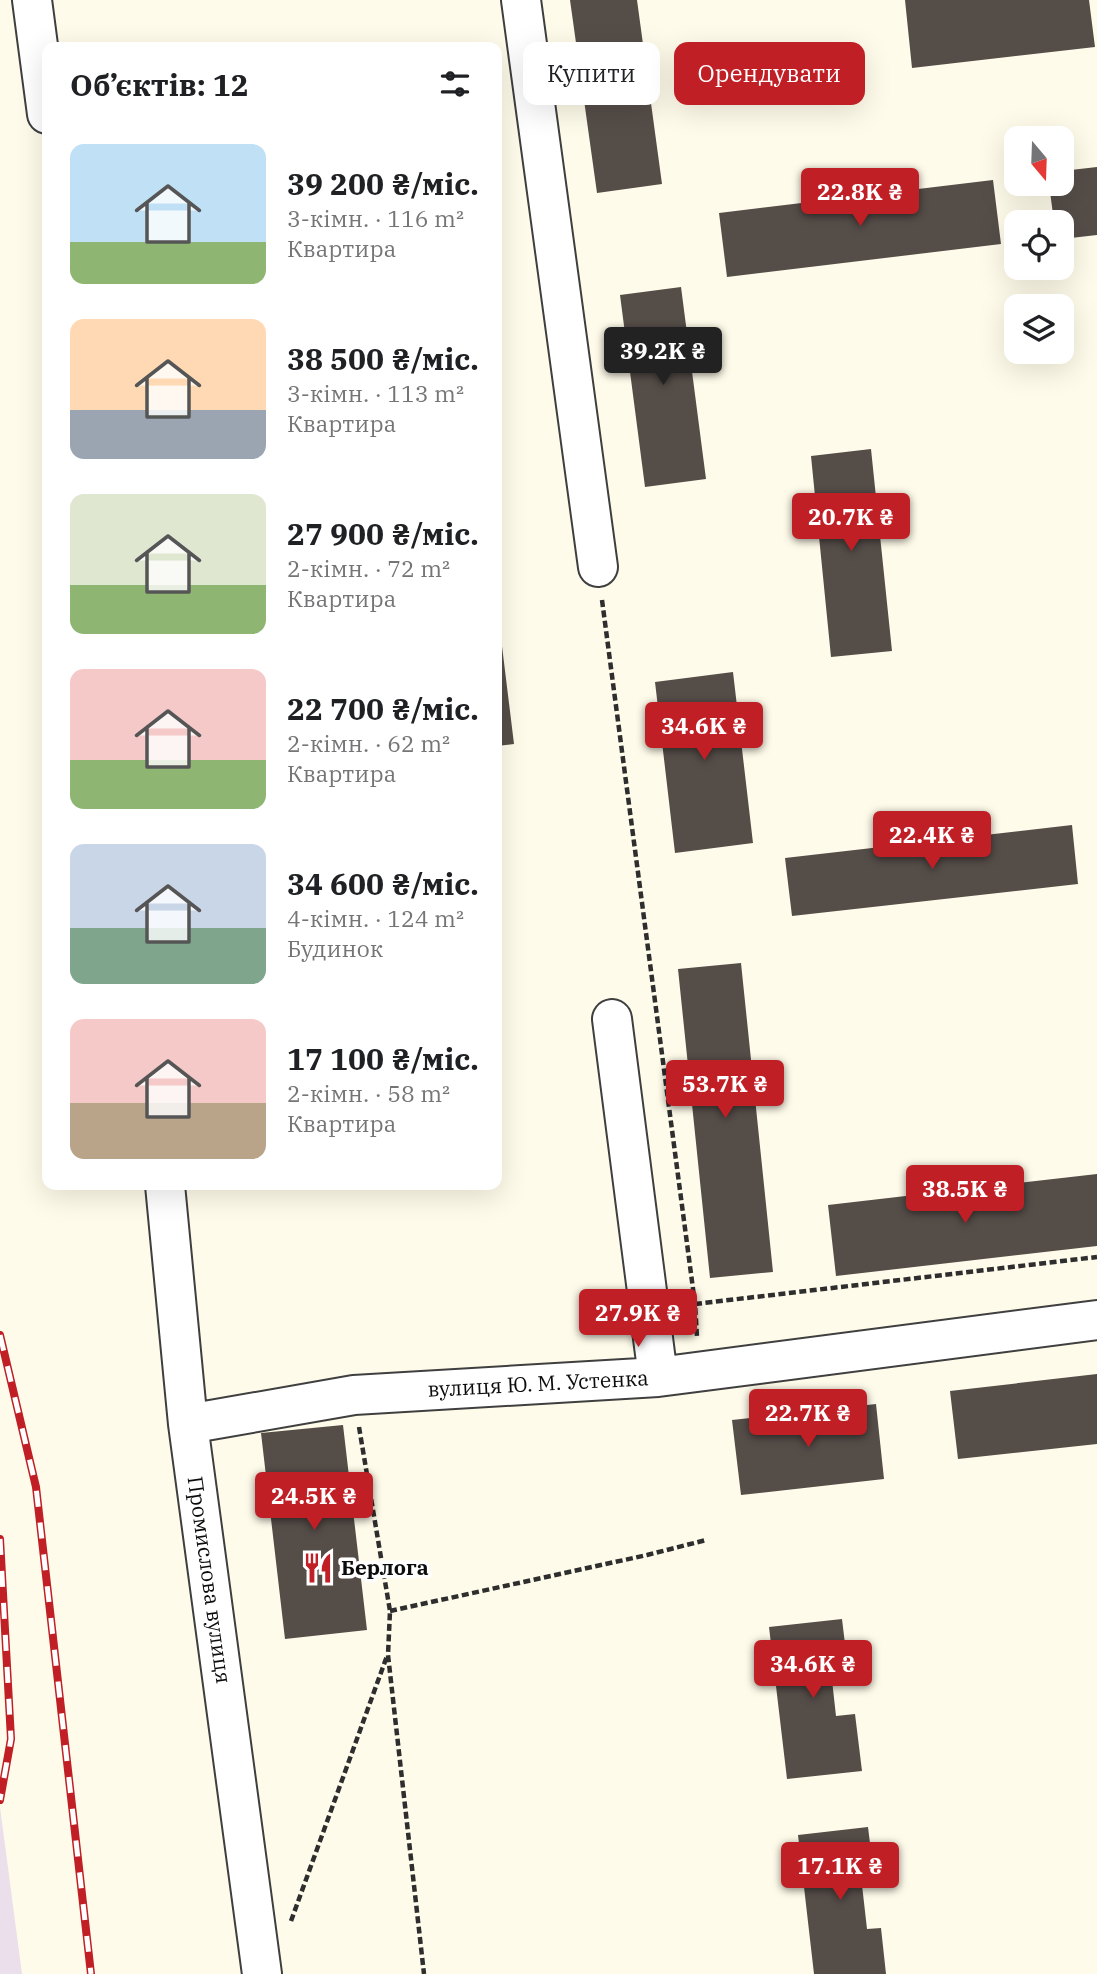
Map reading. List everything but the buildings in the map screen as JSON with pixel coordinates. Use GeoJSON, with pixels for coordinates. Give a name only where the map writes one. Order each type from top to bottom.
{"type":"FeatureCollection","features":[{"type":"Feature","properties":{"kind":"street"},"geometry":{"type":"LineString","coordinates":[[32,0],[42,76]]}},
{"type":"Feature","properties":{"kind":"street"},"geometry":{"type":"LineString","coordinates":[[521,0],[598,568]]}},
{"type":"Feature","properties":{"kind":"street"},"geometry":{"type":"LineString","coordinates":[[612,1019],[658,1377]]}},
{"type":"Feature","properties":{"kind":"street","name":"Промислова вулиця"},"geometry":{"type":"LineString","coordinates":[[165,1190],[188,1424],[261,1974]]}},
{"type":"Feature","properties":{"kind":"street","name":"вулиця Ю. М. Устенка"},"geometry":{"type":"LineString","coordinates":[[188,1424],[354,1395],[658,1377],[1097,1321]]}},
{"type":"Feature","properties":{"kind":"path"},"geometry":{"type":"LineString","coordinates":[[598,568],[695,1304],[699,1372]]}},
{"type":"Feature","properties":{"kind":"path"},"geometry":{"type":"LineString","coordinates":[[695,1304],[1097,1258]]}},
{"type":"Feature","properties":{"kind":"path"},"geometry":{"type":"LineString","coordinates":[[354,1395],[390,1611],[388,1655],[424,1974]]}},
{"type":"Feature","properties":{"kind":"path"},"geometry":{"type":"LineString","coordinates":[[390,1611],[706,1540]]}},
{"type":"Feature","properties":{"kind":"path"},"geometry":{"type":"LineString","coordinates":[[289,1928],[388,1655]]}},
{"type":"Feature","properties":{"kind":"shaded area"},"geometry":{"type":"Polygon","coordinates":[[[0,1807],[22,1974],[0,1974],[0,1807]]]}},
{"type":"Feature","properties":{"kind":"railway"},"geometry":{"type":"LineString","coordinates":[[0,1335],[36,1487],[91,1974]]}},
{"type":"Feature","properties":{"kind":"railway"},"geometry":{"type":"LineString","coordinates":[[0,1539],[11,1739],[0,1800]]}},
{"type":"Feature","properties":{"kind":"place","name":"Берлога"},"geometry":{"type":"Point","coordinates":[318,1568]}}]}
